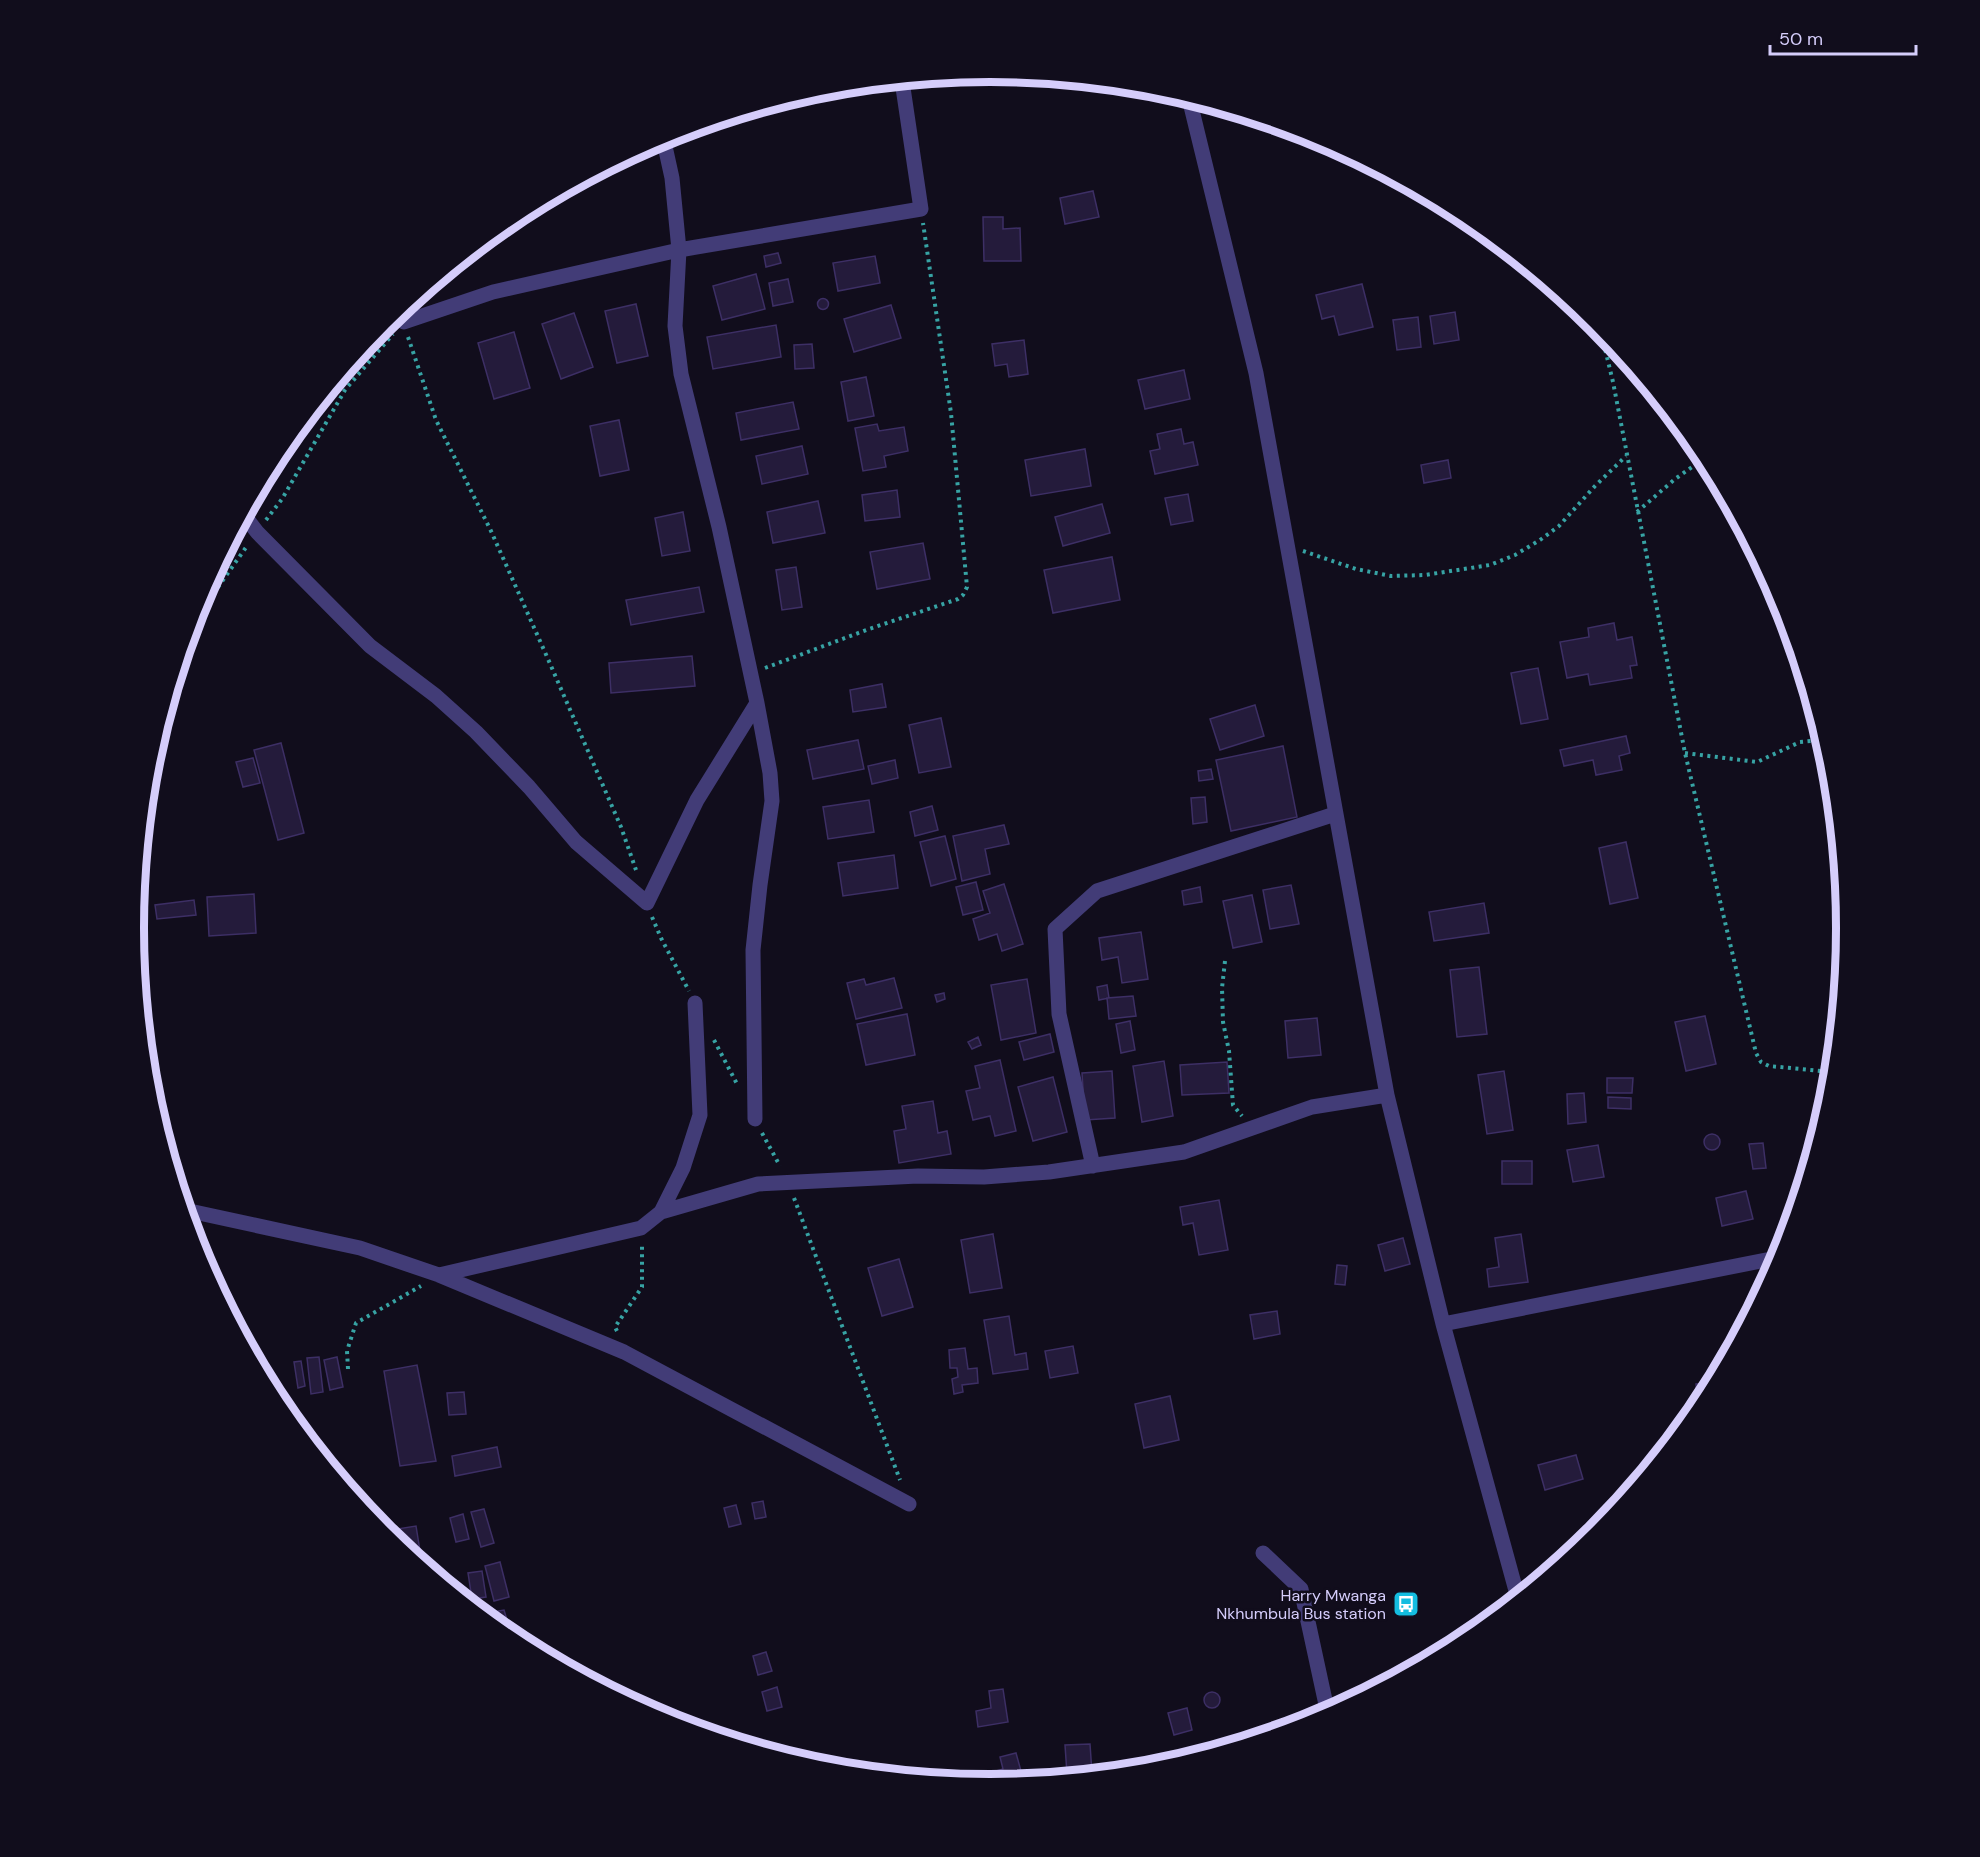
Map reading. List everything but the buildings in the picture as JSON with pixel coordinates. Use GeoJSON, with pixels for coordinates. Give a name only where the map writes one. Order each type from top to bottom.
{"type":"FeatureCollection","features":[{"type":"Feature","properties":{"kind":"street"},"geometry":{"type":"LineString","coordinates":[[404,322],[493,292],[679,250],[921,209],[903,87]]}},
{"type":"Feature","properties":{"kind":"street"},"geometry":{"type":"LineString","coordinates":[[1192,107],[1256,373],[1387,1095],[1443,1324],[1516,1591]]}},
{"type":"Feature","properties":{"kind":"street"},"geometry":{"type":"LineString","coordinates":[[665,147],[672,178],[679,250],[675,326],[681,374],[719,527],[770,773],[772,801],[753,950],[755,1119]]}},
{"type":"Feature","properties":{"kind":"street"},"geometry":{"type":"LineString","coordinates":[[248,521],[370,646],[436,696],[476,732],[576,842],[647,903],[697,800],[757,703]]}},
{"type":"Feature","properties":{"kind":"street"},"geometry":{"type":"LineString","coordinates":[[1093,1166],[1059,1014],[1055,929],[1097,891],[1335,814]]}},
{"type":"Feature","properties":{"kind":"street"},"geometry":{"type":"LineString","coordinates":[[439,1275],[642,1228],[661,1212],[683,1168],[700,1115],[695,1003]]}},
{"type":"Feature","properties":{"kind":"street"},"geometry":{"type":"LineString","coordinates":[[661,1212],[758,1184],[918,1176],[984,1177],[1049,1172],[1184,1152],[1312,1107],[1387,1095]]}},
{"type":"Feature","properties":{"kind":"street"},"geometry":{"type":"LineString","coordinates":[[193,1212],[360,1248],[439,1275],[624,1352],[909,1504]]}},
{"type":"Feature","properties":{"kind":"street"},"geometry":{"type":"LineString","coordinates":[[1443,1324],[1769,1259]]}},
{"type":"Feature","properties":{"kind":"street"},"geometry":{"type":"LineString","coordinates":[[1263,1553],[1301,1589],[1326,1705]]}},
{"type":"Feature","properties":{"kind":"path"},"geometry":{"type":"LineString","coordinates":[[750,673],[958,599],[967,587],[951,413],[921,209]]}},
{"type":"Feature","properties":{"kind":"path"},"geometry":{"type":"LineString","coordinates":[[213,595],[282,499],[345,390],[404,322]]}},
{"type":"Feature","properties":{"kind":"path"},"geometry":{"type":"LineString","coordinates":[[1604,348],[1685,753],[1756,1053],[1761,1062],[1769,1066],[1824,1071]]}},
{"type":"Feature","properties":{"kind":"path"},"geometry":{"type":"LineString","coordinates":[[1287,545],[1356,569],[1391,576],[1425,575],[1490,565],[1532,545],[1559,526],[1595,486],[1627,456]]}},
{"type":"Feature","properties":{"kind":"path"},"geometry":{"type":"LineString","coordinates":[[1637,512],[1675,479],[1697,464]]}},
{"type":"Feature","properties":{"kind":"path"},"geometry":{"type":"LineString","coordinates":[[1685,753],[1757,762],[1800,742],[1815,741]]}},
{"type":"Feature","properties":{"kind":"path"},"geometry":{"type":"LineString","coordinates":[[1225,961],[1222,988],[1223,1022],[1229,1051],[1233,1105],[1243,1118],[1267,1122]]}},
{"type":"Feature","properties":{"kind":"path"},"geometry":{"type":"LineString","coordinates":[[624,1352],[615,1327],[642,1287],[642,1228]]}},
{"type":"Feature","properties":{"kind":"path"},"geometry":{"type":"LineString","coordinates":[[348,1369],[347,1351],[356,1323],[439,1275]]}},
{"type":"Feature","properties":{"kind":"place","name":"Harry Mwanga Nkhumbula Bus station"},"geometry":{"type":"Point","coordinates":[1406,1604]}}]}
